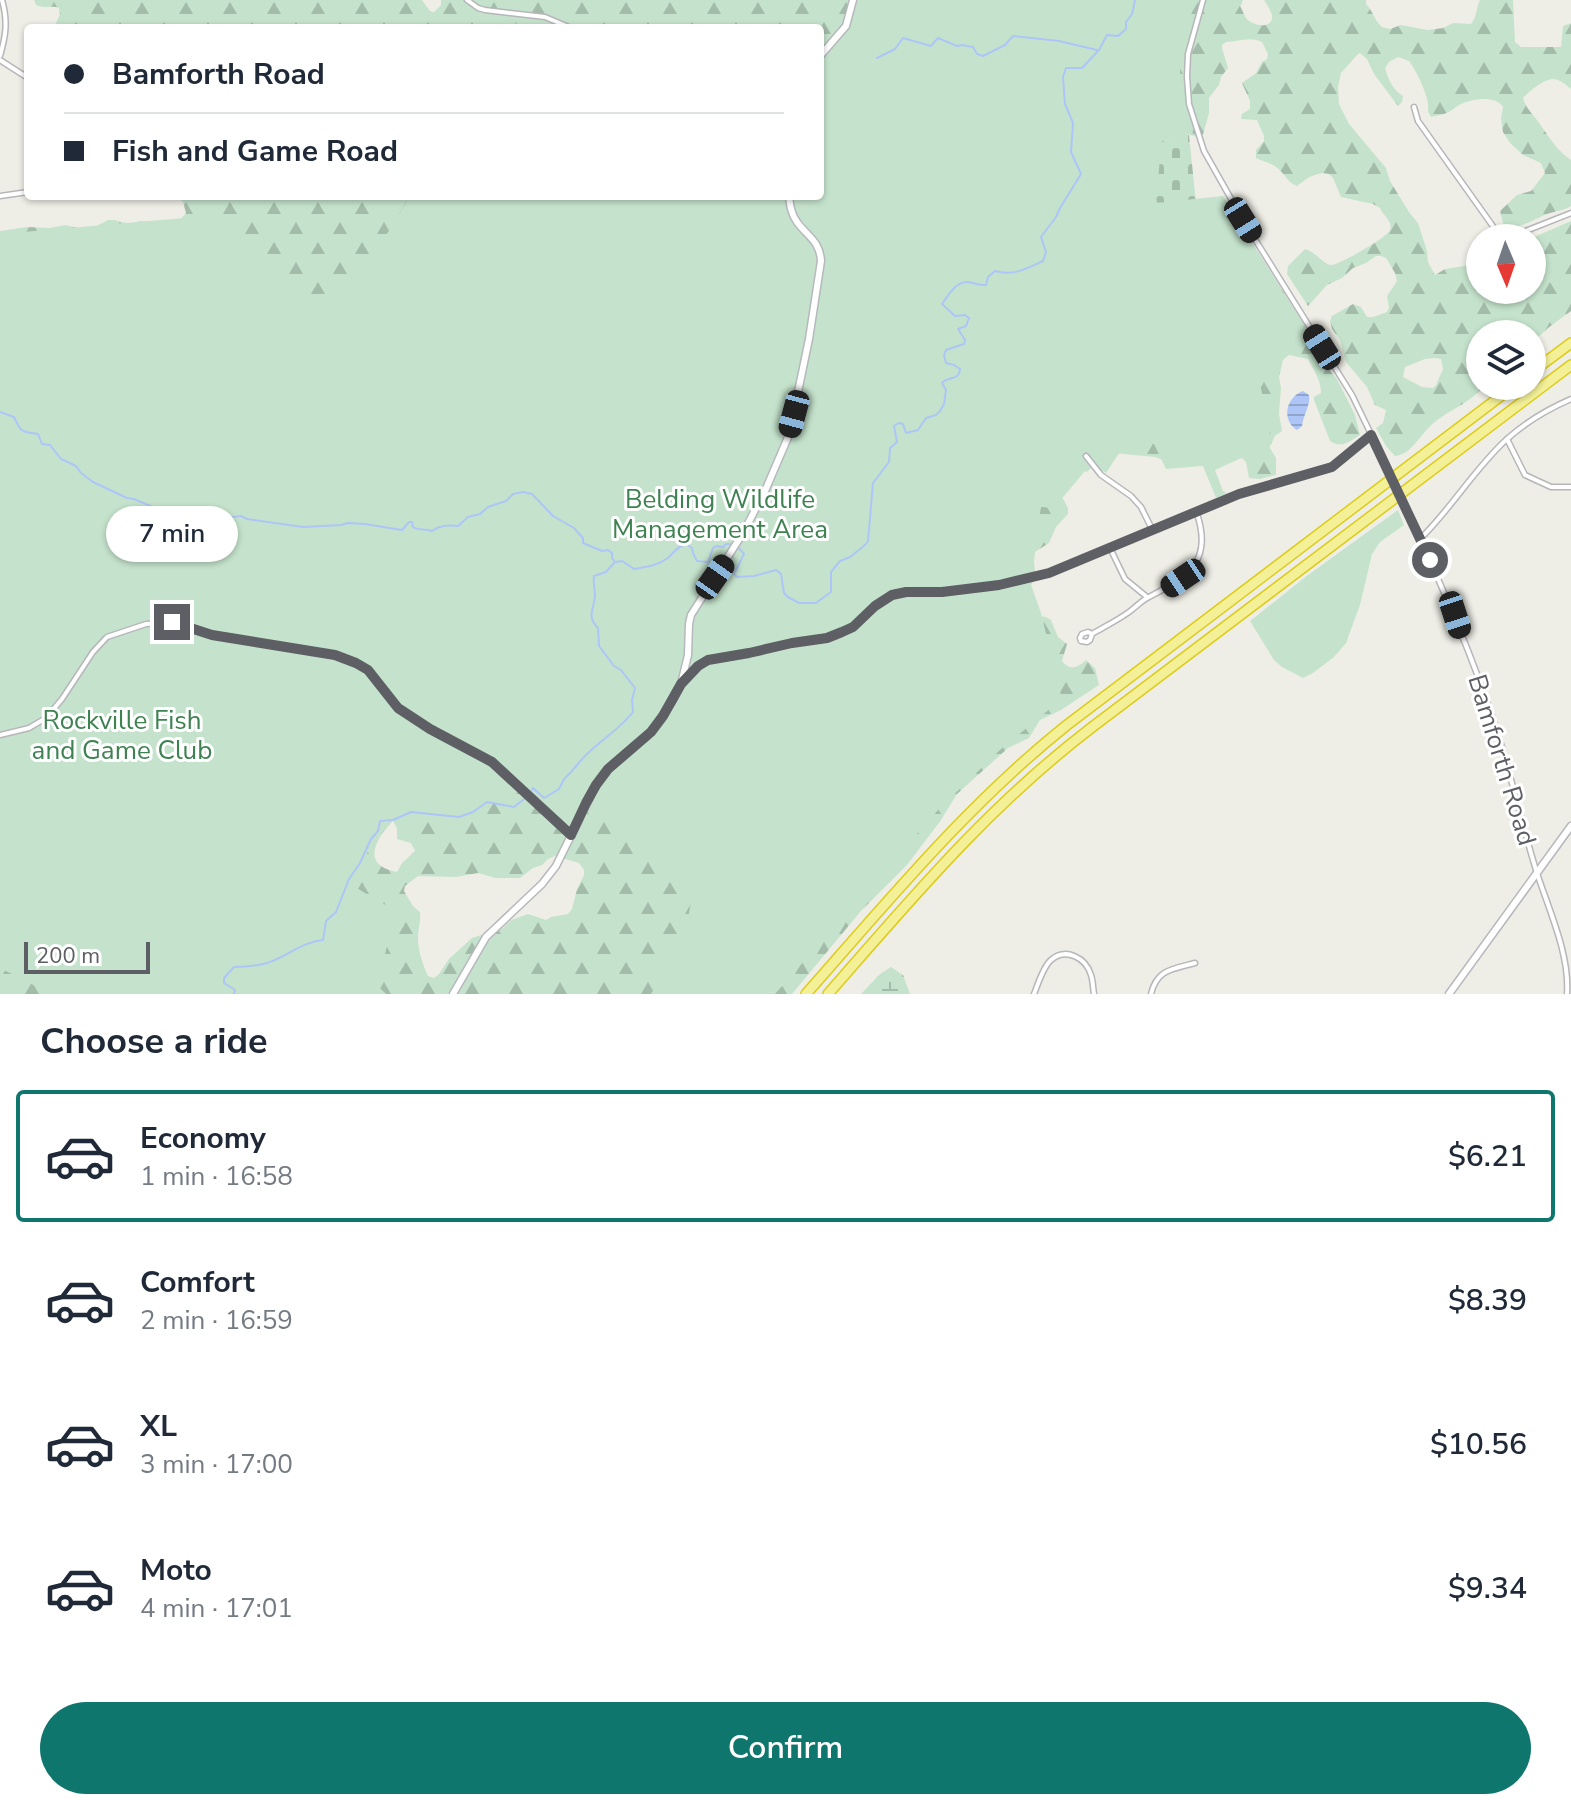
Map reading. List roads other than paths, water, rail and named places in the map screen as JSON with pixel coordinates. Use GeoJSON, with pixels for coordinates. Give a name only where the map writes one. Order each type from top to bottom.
{"type":"FeatureCollection","features":[{"type":"Feature","properties":{"kind":"highway"},"geometry":{"type":"LineString","coordinates":[[1546,362],[1571,343]]}},
{"type":"Feature","properties":{"kind":"highway"},"geometry":{"type":"LineString","coordinates":[[828,994],[951,854],[1048,762],[1571,365]]}},
{"type":"Feature","properties":{"kind":"highway"},"geometry":{"type":"LineString","coordinates":[[806,994],[945,836],[1024,761],[1067,725],[1496,400]]}},
{"type":"Feature","properties":{"kind":"street"},"geometry":{"type":"LineString","coordinates":[[2,0],[7,17],[0,58],[24,75]]}},
{"type":"Feature","properties":{"kind":"street"},"geometry":{"type":"LineString","coordinates":[[467,0],[485,10],[545,17],[562,24]]}},
{"type":"Feature","properties":{"kind":"street"},"geometry":{"type":"LineString","coordinates":[[824,51],[846,26],[853,0]]}},
{"type":"Feature","properties":{"kind":"street","name":"Bamforth Road"},"geometry":{"type":"LineString","coordinates":[[1203,0],[1188,54],[1187,77],[1189,104],[1204,151],[1243,220],[1352,395],[1455,615],[1507,766],[1563,957],[1567,994]]}},
{"type":"Feature","properties":{"kind":"street"},"geometry":{"type":"LineString","coordinates":[[1414,107],[1418,121],[1497,232],[1513,236],[1571,213]]}},
{"type":"Feature","properties":{"kind":"street"},"geometry":{"type":"LineString","coordinates":[[0,196],[24,193]]}},
{"type":"Feature","properties":{"kind":"street"},"geometry":{"type":"LineString","coordinates":[[681,684],[688,655],[691,615],[756,509],[777,464],[794,414],[821,261],[816,242],[796,221],[790,200]]}},
{"type":"Feature","properties":{"kind":"street"},"geometry":{"type":"LineString","coordinates":[[1420,539],[1507,439],[1530,421],[1571,399]]}},
{"type":"Feature","properties":{"kind":"street"},"geometry":{"type":"LineString","coordinates":[[453,994],[486,937],[542,884],[556,866],[596,785],[608,769],[651,732],[681,684],[698,666],[708,660],[827,638],[853,627],[892,595],[942,592],[1025,580],[1049,573],[1239,494],[1332,467],[1371,435]]}},
{"type":"Feature","properties":{"kind":"street"},"geometry":{"type":"LineString","coordinates":[[1507,439],[1525,475],[1551,487],[1571,487]]}},
{"type":"Feature","properties":{"kind":"street"},"geometry":{"type":"LineString","coordinates":[[1086,456],[1101,475],[1141,507],[1152,529]]}},
{"type":"Feature","properties":{"kind":"street"},"geometry":{"type":"LineString","coordinates":[[1092,634],[1147,597],[1183,578],[1199,556],[1203,542],[1196,511]]}},
{"type":"Feature","properties":{"kind":"street"},"geometry":{"type":"LineString","coordinates":[[1110,548],[1125,579],[1147,597]]}},
{"type":"Feature","properties":{"kind":"street"},"geometry":{"type":"LineString","coordinates":[[0,735],[29,728],[46,718],[107,637],[146,624],[172,622],[212,635],[335,655],[356,663],[368,670],[398,708],[492,762],[571,835]]}},
{"type":"Feature","properties":{"kind":"street"},"geometry":{"type":"LineString","coordinates":[[1449,994],[1571,826]]}},
{"type":"Feature","properties":{"kind":"street"},"geometry":{"type":"LineString","coordinates":[[1034,994],[1049,961],[1061,955],[1072,955],[1084,961],[1090,972],[1094,994]]}},
{"type":"Feature","properties":{"kind":"street"},"geometry":{"type":"LineString","coordinates":[[1151,994],[1155,981],[1162,974],[1195,963]]}},
{"type":"Feature","properties":{"kind":"water"},"geometry":{"type":"Polygon","coordinates":[[[1303,391],[1309,395],[1309,403],[1302,426],[1297,430],[1287,415],[1289,403],[1303,391]]]}},
{"type":"Feature","properties":{"kind":"waterway"},"geometry":{"type":"LineString","coordinates":[[738,547],[744,554],[734,574],[737,577],[776,570],[781,574],[784,593],[799,603],[816,603],[831,592],[831,572],[840,561],[850,557],[868,541],[873,483],[889,462],[890,448],[897,442],[894,426],[903,424],[906,433],[918,430],[926,418],[936,415],[944,404],[946,390],[942,383],[959,373],[960,369],[946,363],[944,355],[946,350],[964,344],[965,340],[958,329],[966,326],[969,318],[965,315],[955,316],[942,304],[959,284],[986,285],[988,277],[995,271],[1014,272],[1043,261],[1046,252],[1041,237],[1081,174],[1071,152],[1073,123],[1065,104],[1063,77],[1066,68],[1082,68],[1099,50],[1107,35],[1118,36],[1126,29],[1135,0]]}},
{"type":"Feature","properties":{"kind":"waterway"},"geometry":{"type":"LineString","coordinates":[[877,58],[895,49],[903,38],[931,46],[938,38],[957,46],[973,47],[977,54],[983,56],[1005,45],[1013,36],[1059,41],[1097,50]]}},
{"type":"Feature","properties":{"kind":"waterway"},"geometry":{"type":"LineString","coordinates":[[0,412],[14,417],[23,431],[38,434],[42,444],[50,445],[61,459],[76,466],[93,482],[167,513],[170,515],[169,521],[181,516],[187,519],[214,514],[303,527],[348,523],[402,530],[412,522],[415,528],[432,531],[444,526],[458,526],[468,517],[523,492],[532,494],[553,516],[574,528],[583,538],[583,543],[612,553],[615,562]]}},
{"type":"Feature","properties":{"kind":"waterway"},"geometry":{"type":"LineString","coordinates":[[616,562],[622,561],[634,569],[657,564],[686,544],[692,548],[697,561],[708,562],[713,548],[733,544]]}},
{"type":"Feature","properties":{"kind":"waterway"},"geometry":{"type":"LineString","coordinates":[[532,790],[544,798],[559,789],[586,755],[633,712],[635,688],[599,646],[598,628],[592,616],[594,576],[606,572],[614,563]]}},
{"type":"Feature","properties":{"kind":"waterway"},"geometry":{"type":"LineString","coordinates":[[234,994],[235,990],[224,983],[224,978],[234,967],[267,963],[323,940],[326,921],[336,912],[349,879],[378,831],[380,821],[393,820],[411,812],[459,817],[487,802],[514,807],[524,799]]}},
{"type":"Feature","properties":{"kind":"park label","name":"Belding Wildlife Management Area"},"geometry":{"type":"Point","coordinates":[720,514]}},
{"type":"Feature","properties":{"kind":"park label","name":"Rockville Fish and Game Club"},"geometry":{"type":"Point","coordinates":[122,735]}}]}
